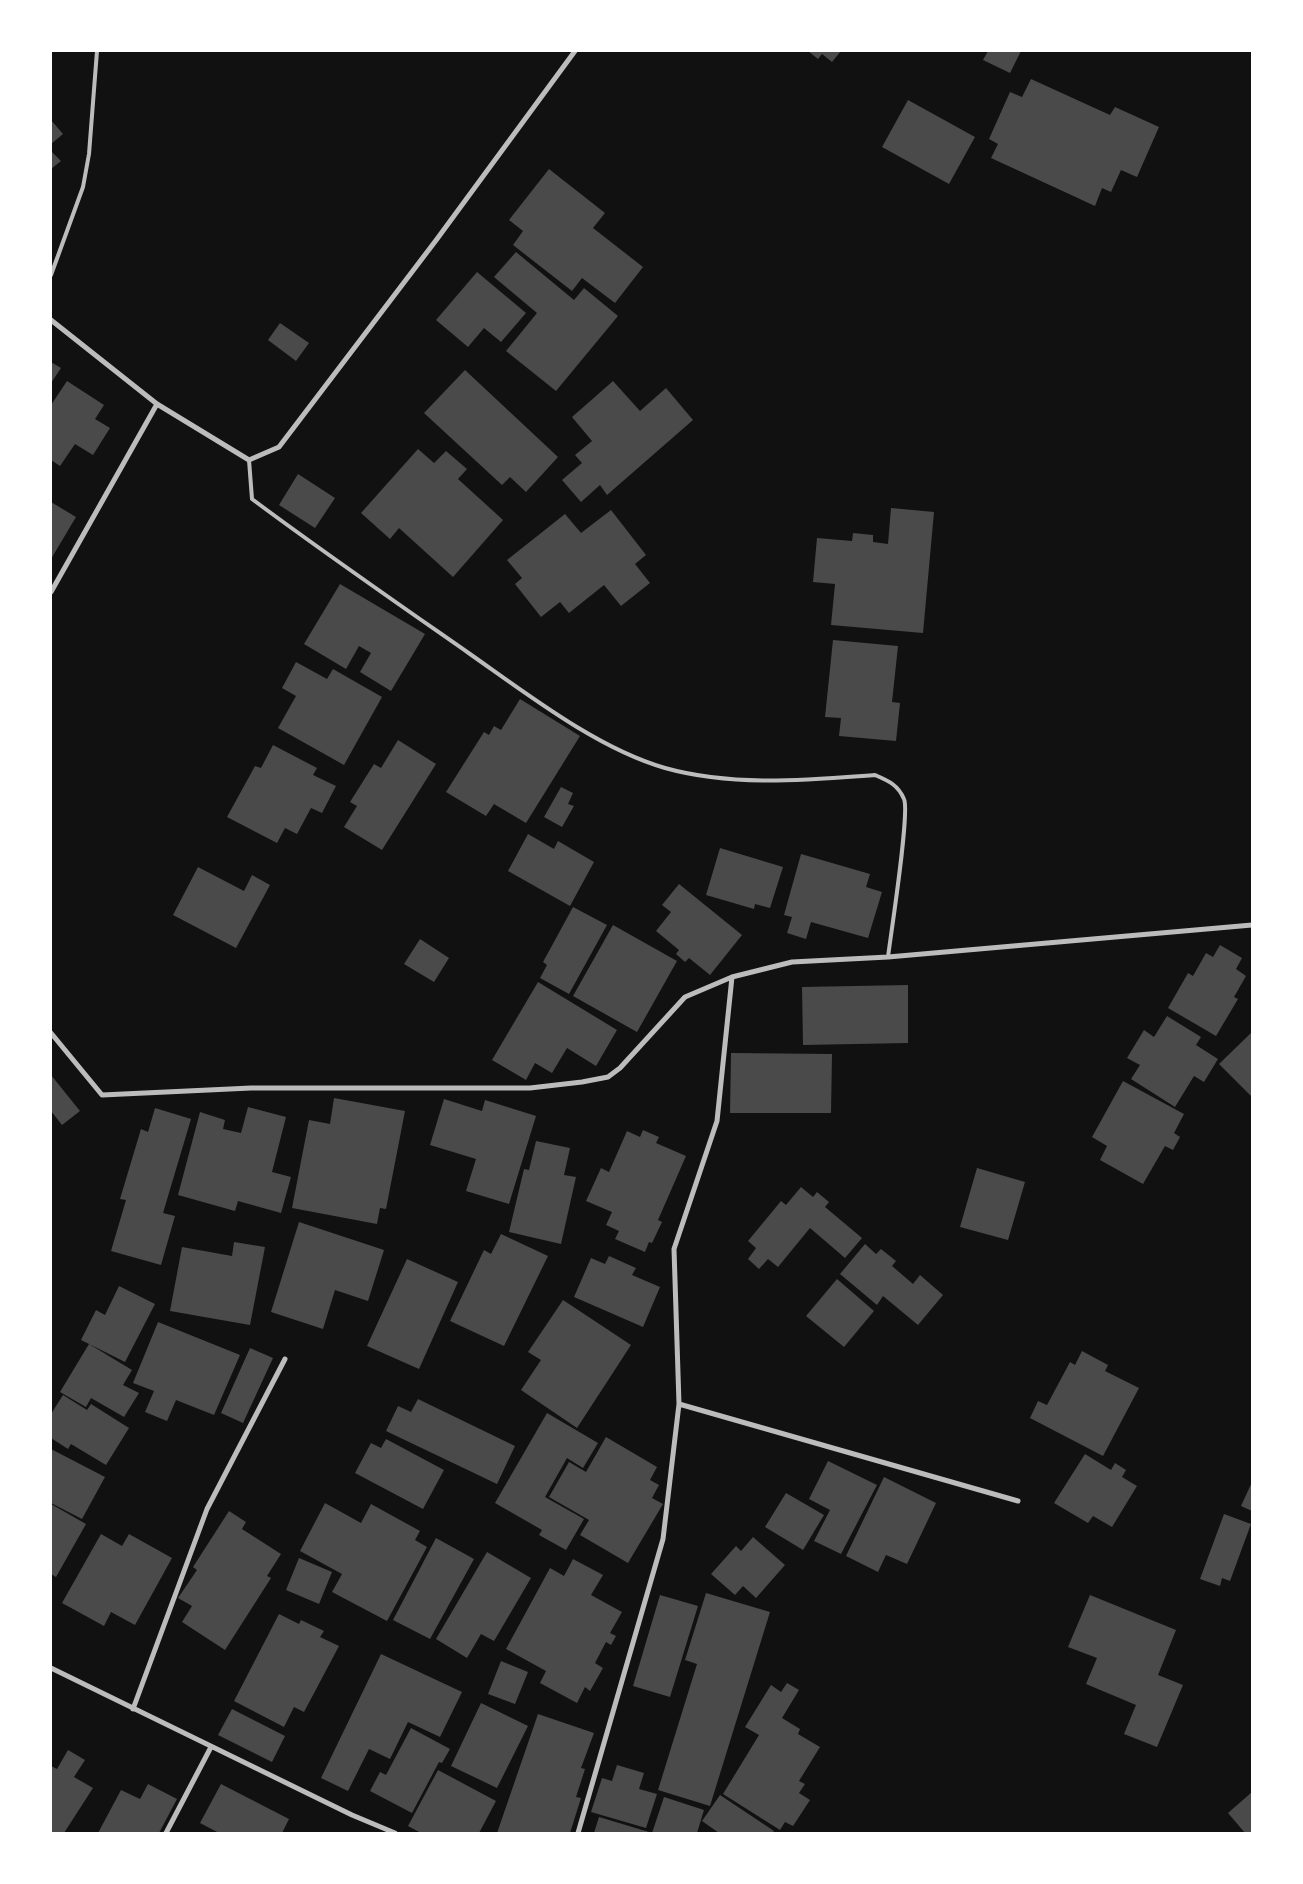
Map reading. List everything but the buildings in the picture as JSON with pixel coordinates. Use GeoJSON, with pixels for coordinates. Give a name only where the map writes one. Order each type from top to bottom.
{"type":"FeatureCollection","features":[{"type":"Feature","properties":{"kind":"street"},"geometry":{"type":"LineString","coordinates":[[51,320],[158,404],[250,460],[279,447],[437,239],[575,51]]}},
{"type":"Feature","properties":{"kind":"street"},"geometry":{"type":"LineString","coordinates":[[51,592],[158,404]]}},
{"type":"Feature","properties":{"kind":"street"},"geometry":{"type":"LineString","coordinates":[[51,1033],[102,1095],[251,1088],[530,1088],[608,1077],[630,1058],[685,997],[732,977],[792,962],[888,957],[1252,924]]}},
{"type":"Feature","properties":{"kind":"street"},"geometry":{"type":"LineString","coordinates":[[578,1833],[663,1539],[679,1404],[674,1249],[717,1121],[732,977]]}},
{"type":"Feature","properties":{"kind":"street"},"geometry":{"type":"LineString","coordinates":[[133,1709],[207,1509],[285,1359]]}},
{"type":"Feature","properties":{"kind":"street"},"geometry":{"type":"LineString","coordinates":[[679,1404],[1018,1501]]}},
{"type":"Feature","properties":{"kind":"street"},"geometry":{"type":"LineString","coordinates":[[51,1668],[352,1815],[395,1833]]}},
{"type":"Feature","properties":{"kind":"street"},"geometry":{"type":"LineString","coordinates":[[166,1833],[212,1746]]}},
{"type":"Feature","properties":{"kind":"lane"},"geometry":{"type":"LineString","coordinates":[[51,275],[83,187],[89,154],[97,51]]}},
{"type":"Feature","properties":{"kind":"lane"},"geometry":{"type":"LineString","coordinates":[[250,460],[252,499],[518,688],[623,753],[665,768],[708,777],[750,780],[875,775],[894,783],[905,800],[904,825],[888,957]]}}]}
